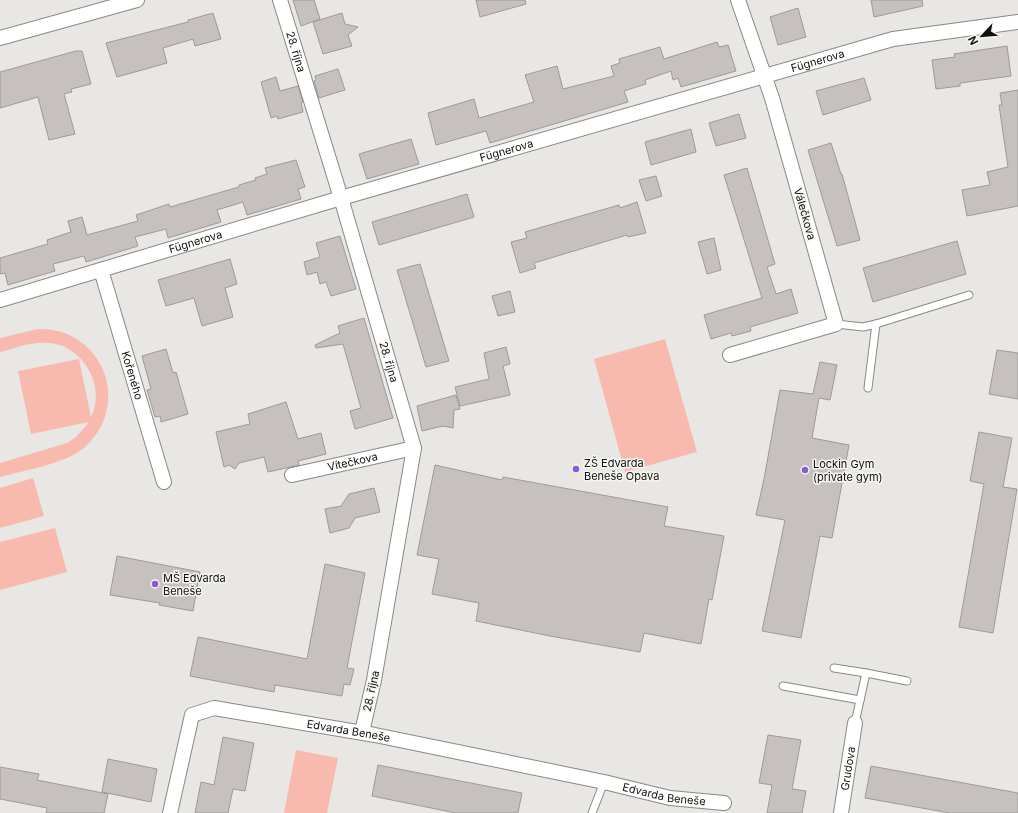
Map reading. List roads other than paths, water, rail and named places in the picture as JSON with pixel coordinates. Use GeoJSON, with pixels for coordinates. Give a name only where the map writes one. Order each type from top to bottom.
{"type":"FeatureCollection","features":[{"type":"Feature","properties":{"kind":"street"},"geometry":{"type":"LineString","coordinates":[[0,38],[137,0]]}},
{"type":"Feature","properties":{"kind":"street","name":"28. října"},"geometry":{"type":"LineString","coordinates":[[280,0],[342,198],[414,448],[374,680],[362,732]]}},
{"type":"Feature","properties":{"kind":"street","name":"Válečkova"},"geometry":{"type":"LineString","coordinates":[[738,0],[764,76],[836,324]]}},
{"type":"Feature","properties":{"kind":"street","name":"Fügnerova"},"geometry":{"type":"LineString","coordinates":[[0,300],[342,198],[893,39],[1018,22]]}},
{"type":"Feature","properties":{"kind":"street","name":"Kořeného"},"geometry":{"type":"LineString","coordinates":[[101,270],[164,482]]}},
{"type":"Feature","properties":{"kind":"street"},"geometry":{"type":"LineString","coordinates":[[730,354],[836,324]]}},
{"type":"Feature","properties":{"kind":"street","name":"Vítečkova"},"geometry":{"type":"LineString","coordinates":[[292,475],[414,448]]}},
{"type":"Feature","properties":{"kind":"street","name":"Edvarda Beneše"},"geometry":{"type":"LineString","coordinates":[[170,813],[192,715],[214,708],[362,732],[604,782],[670,798],[724,803]]}},
{"type":"Feature","properties":{"kind":"street","name":"Grudova"},"geometry":{"type":"LineString","coordinates":[[840,813],[855,723]]}},
{"type":"Feature","properties":{"kind":"lane"},"geometry":{"type":"LineString","coordinates":[[836,324],[862,327],[876,324],[969,295]]}},
{"type":"Feature","properties":{"kind":"lane"},"geometry":{"type":"LineString","coordinates":[[868,388],[876,324]]}},
{"type":"Feature","properties":{"kind":"lane"},"geometry":{"type":"LineString","coordinates":[[834,668],[907,681]]}},
{"type":"Feature","properties":{"kind":"lane"},"geometry":{"type":"LineString","coordinates":[[855,723],[866,673]]}},
{"type":"Feature","properties":{"kind":"lane"},"geometry":{"type":"LineString","coordinates":[[783,686],[860,700]]}},
{"type":"Feature","properties":{"kind":"lane"},"geometry":{"type":"LineString","coordinates":[[592,813],[604,782]]}},
{"type":"Feature","properties":{"kind":"place","name":"ZŠ Edvarda Beneše Opava"},"geometry":{"type":"Point","coordinates":[576,469]}},
{"type":"Feature","properties":{"kind":"place","name":"Lockin Gym (private gym)"},"geometry":{"type":"Point","coordinates":[805,470]}},
{"type":"Feature","properties":{"kind":"place","name":"MŠ Edvarda Beneše"},"geometry":{"type":"Point","coordinates":[155,584]}}]}
